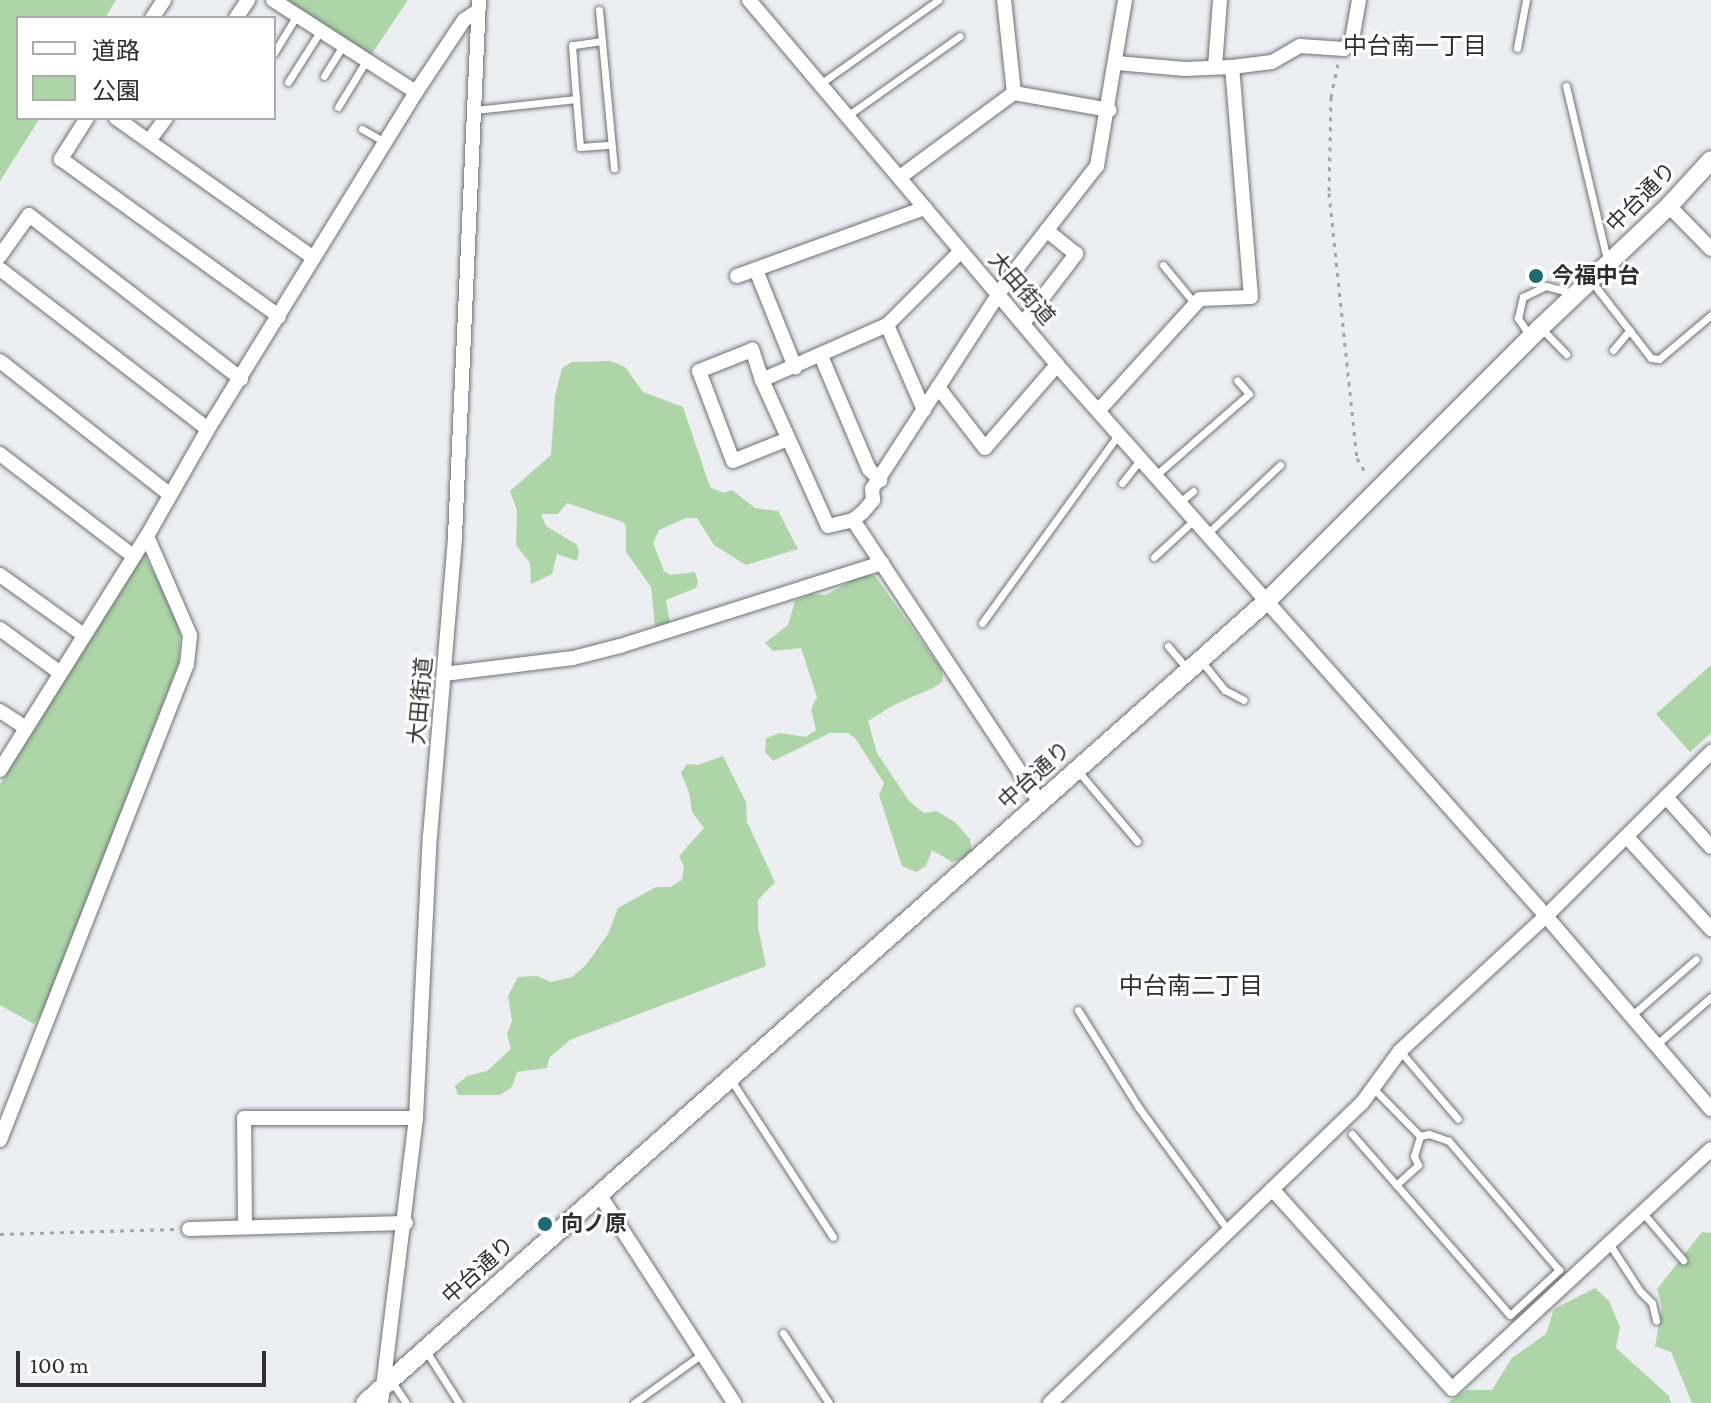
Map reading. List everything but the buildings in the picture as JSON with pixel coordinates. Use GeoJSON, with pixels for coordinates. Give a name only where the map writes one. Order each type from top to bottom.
{"type":"FeatureCollection","features":[{"type":"Feature","properties":{"kind":"street"},"geometry":{"type":"LineString","coordinates":[[273,0],[416,92]]}},
{"type":"Feature","properties":{"kind":"street","name":"大田街道"},"geometry":{"type":"LineString","coordinates":[[749,0],[960,252],[1024,322],[1057,365],[1546,916],[1711,1109]]}},
{"type":"Feature","properties":{"kind":"street"},"geometry":{"type":"LineString","coordinates":[[1004,0],[1014,93]]}},
{"type":"Feature","properties":{"kind":"street"},"geometry":{"type":"LineString","coordinates":[[788,439],[733,461],[699,371],[752,350],[762,380],[828,526],[853,520],[873,500],[872,489],[999,294],[1097,166],[1117,63],[1125,0]]}},
{"type":"Feature","properties":{"kind":"street"},"geometry":{"type":"LineString","coordinates":[[1215,67],[1220,0]]}},
{"type":"Feature","properties":{"kind":"street"},"geometry":{"type":"LineString","coordinates":[[1117,63],[1185,69],[1232,67],[1272,62],[1300,46],[1344,49],[1352,40],[1359,0]]}},
{"type":"Feature","properties":{"kind":"street"},"geometry":{"type":"LineString","coordinates":[[0,770],[82,634],[147,536],[208,429],[416,92],[464,20],[479,6]]}},
{"type":"Feature","properties":{"kind":"street","name":"大田街道"},"geometry":{"type":"LineString","coordinates":[[385,1390],[416,1118],[430,836],[455,536],[479,6]]}},
{"type":"Feature","properties":{"kind":"street"},"geometry":{"type":"LineString","coordinates":[[1099,410],[1200,299],[1251,297],[1232,67]]}},
{"type":"Feature","properties":{"kind":"street"},"geometry":{"type":"LineString","coordinates":[[900,177],[1014,93],[1109,110]]}},
{"type":"Feature","properties":{"kind":"street"},"geometry":{"type":"LineString","coordinates":[[86,120],[61,159],[279,316]]}},
{"type":"Feature","properties":{"kind":"street"},"geometry":{"type":"LineString","coordinates":[[119,120],[314,258]]}},
{"type":"Feature","properties":{"kind":"street"},"geometry":{"type":"LineString","coordinates":[[149,141],[165,120]]}},
{"type":"Feature","properties":{"kind":"street","name":"中台通り"},"geometry":{"type":"LineString","coordinates":[[365,1403],[385,1390],[425,1350],[599,1194],[1268,600],[1536,332],[1669,206],[1711,160]]}},
{"type":"Feature","properties":{"kind":"street"},"geometry":{"type":"LineString","coordinates":[[1669,206],[1711,249]]}},
{"type":"Feature","properties":{"kind":"street"},"geometry":{"type":"LineString","coordinates":[[737,276],[925,208]]}},
{"type":"Feature","properties":{"kind":"street"},"geometry":{"type":"LineString","coordinates":[[0,256],[29,215],[241,379]]}},
{"type":"Feature","properties":{"kind":"street"},"geometry":{"type":"LineString","coordinates":[[1024,322],[1076,254],[1046,230]]}},
{"type":"Feature","properties":{"kind":"street"},"geometry":{"type":"LineString","coordinates":[[762,380],[887,325],[960,252]]}},
{"type":"Feature","properties":{"kind":"street"},"geometry":{"type":"LineString","coordinates":[[0,269],[208,429]]}},
{"type":"Feature","properties":{"kind":"street"},"geometry":{"type":"LineString","coordinates":[[756,270],[795,367]]}},
{"type":"Feature","properties":{"kind":"street"},"geometry":{"type":"LineString","coordinates":[[887,325],[924,410]]}},
{"type":"Feature","properties":{"kind":"street"},"geometry":{"type":"LineString","coordinates":[[821,356],[869,469],[880,480]]}},
{"type":"Feature","properties":{"kind":"street"},"geometry":{"type":"LineString","coordinates":[[0,361],[170,495]]}},
{"type":"Feature","properties":{"kind":"street"},"geometry":{"type":"LineString","coordinates":[[938,387],[985,448],[1057,365]]}},
{"type":"Feature","properties":{"kind":"street"},"geometry":{"type":"LineString","coordinates":[[0,454],[133,556]]}},
{"type":"Feature","properties":{"kind":"street"},"geometry":{"type":"LineString","coordinates":[[853,520],[1040,802]]}},
{"type":"Feature","properties":{"kind":"street"},"geometry":{"type":"LineString","coordinates":[[0,1140],[187,664],[190,635],[147,536]]}},
{"type":"Feature","properties":{"kind":"street"},"geometry":{"type":"LineString","coordinates":[[444,674],[573,658],[882,563]]}},
{"type":"Feature","properties":{"kind":"street"},"geometry":{"type":"LineString","coordinates":[[0,575],[82,634]]}},
{"type":"Feature","properties":{"kind":"street"},"geometry":{"type":"LineString","coordinates":[[0,629],[59,672]]}},
{"type":"Feature","properties":{"kind":"street"},"geometry":{"type":"LineString","coordinates":[[0,711],[25,727]]}},
{"type":"Feature","properties":{"kind":"street"},"geometry":{"type":"LineString","coordinates":[[1050,1403],[1373,1088],[1400,1051],[1546,916],[1711,752]]}},
{"type":"Feature","properties":{"kind":"street"},"geometry":{"type":"LineString","coordinates":[[1666,797],[1711,847]]}},
{"type":"Feature","properties":{"kind":"street"},"geometry":{"type":"LineString","coordinates":[[1627,837],[1711,929]]}},
{"type":"Feature","properties":{"kind":"street"},"geometry":{"type":"LineString","coordinates":[[245,1225],[244,1118],[416,1118]]}},
{"type":"Feature","properties":{"kind":"street"},"geometry":{"type":"LineString","coordinates":[[1272,1189],[1452,1389],[1711,1149]]}},
{"type":"Feature","properties":{"kind":"street"},"geometry":{"type":"LineString","coordinates":[[599,1194],[734,1403]]}},
{"type":"Feature","properties":{"kind":"street"},"geometry":{"type":"LineString","coordinates":[[189,1229],[245,1225],[406,1223]]}},
{"type":"Feature","properties":{"kind":"lane"},"geometry":{"type":"LineString","coordinates":[[820,84],[938,0]]}},
{"type":"Feature","properties":{"kind":"lane"},"geometry":{"type":"LineString","coordinates":[[1517,48],[1526,0]]}},
{"type":"Feature","properties":{"kind":"lane"},"geometry":{"type":"LineString","coordinates":[[599,10],[614,168]]}},
{"type":"Feature","properties":{"kind":"lane"},"geometry":{"type":"LineString","coordinates":[[276,50],[297,15]]}},
{"type":"Feature","properties":{"kind":"lane"},"geometry":{"type":"LineString","coordinates":[[288,82],[321,30]]}},
{"type":"Feature","properties":{"kind":"lane"},"geometry":{"type":"LineString","coordinates":[[847,116],[960,36]]}},
{"type":"Feature","properties":{"kind":"lane"},"geometry":{"type":"LineString","coordinates":[[602,41],[572,45],[580,147],[611,145]]}},
{"type":"Feature","properties":{"kind":"lane"},"geometry":{"type":"LineString","coordinates":[[324,76],[343,45]]}},
{"type":"Feature","properties":{"kind":"lane"},"geometry":{"type":"LineString","coordinates":[[338,107],[366,60]]}},
{"type":"Feature","properties":{"kind":"lane"},"geometry":{"type":"LineString","coordinates":[[1566,86],[1608,264]]}},
{"type":"Feature","properties":{"kind":"lane"},"geometry":{"type":"LineString","coordinates":[[475,110],[576,99]]}},
{"type":"Feature","properties":{"kind":"lane"},"geometry":{"type":"LineString","coordinates":[[362,129],[386,143]]}},
{"type":"Feature","properties":{"kind":"lane"},"geometry":{"type":"LineString","coordinates":[[1163,265],[1195,304]]}},
{"type":"Feature","properties":{"kind":"lane"},"geometry":{"type":"LineString","coordinates":[[1591,280],[1651,358],[1659,359],[1711,315]]}},
{"type":"Feature","properties":{"kind":"lane"},"geometry":{"type":"LineString","coordinates":[[1566,354],[1518,318],[1523,297],[1546,286],[1575,294]]}},
{"type":"Feature","properties":{"kind":"lane"},"geometry":{"type":"LineString","coordinates":[[1613,350],[1630,330]]}},
{"type":"Feature","properties":{"kind":"lane"},"geometry":{"type":"LineString","coordinates":[[1156,475],[1249,394],[1237,380]]}},
{"type":"Feature","properties":{"kind":"lane"},"geometry":{"type":"LineString","coordinates":[[982,623],[1119,434]]}},
{"type":"Feature","properties":{"kind":"lane"},"geometry":{"type":"LineString","coordinates":[[1122,483],[1141,458]]}},
{"type":"Feature","properties":{"kind":"lane"},"geometry":{"type":"LineString","coordinates":[[1208,533],[1280,465]]}},
{"type":"Feature","properties":{"kind":"lane"},"geometry":{"type":"LineString","coordinates":[[1180,502],[1193,491]]}},
{"type":"Feature","properties":{"kind":"lane"},"geometry":{"type":"LineString","coordinates":[[1154,557],[1195,519]]}},
{"type":"Feature","properties":{"kind":"lane"},"geometry":{"type":"LineString","coordinates":[[1168,646],[1225,690],[1244,700]]}},
{"type":"Feature","properties":{"kind":"lane"},"geometry":{"type":"LineString","coordinates":[[1077,770],[1137,841]]}},
{"type":"Feature","properties":{"kind":"lane"},"geometry":{"type":"LineString","coordinates":[[1631,1016],[1696,959]]}},
{"type":"Feature","properties":{"kind":"lane"},"geometry":{"type":"LineString","coordinates":[[1656,1046],[1711,997]]}},
{"type":"Feature","properties":{"kind":"lane"},"geometry":{"type":"LineString","coordinates":[[1078,1010],[1139,1108],[1228,1230]]}},
{"type":"Feature","properties":{"kind":"lane"},"geometry":{"type":"LineString","coordinates":[[1400,1051],[1458,1119]]}},
{"type":"Feature","properties":{"kind":"lane"},"geometry":{"type":"LineString","coordinates":[[731,1080],[833,1237]]}},
{"type":"Feature","properties":{"kind":"lane"},"geometry":{"type":"LineString","coordinates":[[1373,1088],[1420,1136]]}},
{"type":"Feature","properties":{"kind":"lane"},"geometry":{"type":"LineString","coordinates":[[1352,1134],[1510,1315],[1559,1270],[1449,1141],[1429,1134],[1420,1136]]}},
{"type":"Feature","properties":{"kind":"lane"},"geometry":{"type":"LineString","coordinates":[[1396,1185],[1418,1165],[1414,1156],[1420,1136]]}},
{"type":"Feature","properties":{"kind":"lane"},"geometry":{"type":"LineString","coordinates":[[1643,1213],[1683,1260]]}},
{"type":"Feature","properties":{"kind":"lane"},"geometry":{"type":"LineString","coordinates":[[1610,1245],[1635,1285],[1652,1303],[1656,1321]]}},
{"type":"Feature","properties":{"kind":"lane"},"geometry":{"type":"LineString","coordinates":[[783,1333],[829,1403]]}},
{"type":"Feature","properties":{"kind":"lane"},"geometry":{"type":"LineString","coordinates":[[425,1350],[459,1403]]}},
{"type":"Feature","properties":{"kind":"lane"},"geometry":{"type":"LineString","coordinates":[[634,1403],[702,1354]]}},
{"type":"Feature","properties":{"kind":"lane"},"geometry":{"type":"LineString","coordinates":[[385,1390],[406,1403]]}},
{"type":"Feature","properties":{"kind":"path"},"geometry":{"type":"LineString","coordinates":[[1344,49],[1331,97],[1329,193],[1357,458],[1377,493]]}},
{"type":"Feature","properties":{"kind":"path"},"geometry":{"type":"LineString","coordinates":[[0,1234],[189,1229]]}},
{"type":"Feature","properties":{"kind":"green space"},"geometry":{"type":"Polygon","coordinates":[[[0,0],[116,0],[106,16],[16,16],[16,120],[39,120],[0,181],[0,0]]]}},
{"type":"Feature","properties":{"kind":"green space"},"geometry":{"type":"Polygon","coordinates":[[[284,0],[408,0],[371,55],[284,0]]]}},
{"type":"Feature","properties":{"kind":"green space"},"geometry":{"type":"Polygon","coordinates":[[[611,361],[625,367],[643,392],[683,407],[710,487],[723,493],[732,490],[755,508],[778,511],[798,549],[746,565],[714,545],[697,518],[686,518],[659,530],[653,543],[664,571],[670,575],[695,572],[698,581],[696,588],[666,600],[670,622],[658,626],[655,626],[651,587],[626,552],[626,527],[623,522],[567,503],[558,514],[541,514],[546,526],[576,544],[579,551],[577,561],[557,554],[552,574],[531,584],[530,563],[516,545],[517,510],[510,491],[551,455],[555,396],[562,368],[572,362],[611,361]]]}},
{"type":"Feature","properties":{"kind":"green space"},"geometry":{"type":"Polygon","coordinates":[[[143,553],[174,610],[180,634],[179,662],[46,1006],[34,1024],[0,1005],[0,784],[143,553]]]}},
{"type":"Feature","properties":{"kind":"green space"},"geometry":{"type":"Polygon","coordinates":[[[865,573],[875,576],[942,670],[943,681],[935,687],[894,705],[868,721],[877,753],[909,801],[924,813],[937,811],[956,823],[970,839],[972,852],[959,860],[952,862],[932,850],[926,866],[916,872],[902,866],[879,795],[884,783],[855,738],[848,733],[830,733],[773,761],[765,752],[766,738],[780,733],[806,737],[816,730],[811,709],[817,697],[801,648],[773,651],[765,643],[788,625],[795,601],[811,594],[826,595],[865,573]]]}},
{"type":"Feature","properties":{"kind":"green space"},"geometry":{"type":"Polygon","coordinates":[[[1711,665],[1711,733],[1690,752],[1656,714],[1711,665]]]}},
{"type":"Feature","properties":{"kind":"green space"},"geometry":{"type":"Polygon","coordinates":[[[723,756],[746,802],[747,822],[775,882],[758,900],[758,927],[766,966],[570,1040],[549,1058],[547,1068],[517,1072],[512,1087],[500,1095],[458,1095],[455,1086],[467,1076],[487,1071],[511,1049],[507,1034],[512,1021],[508,996],[518,977],[537,976],[551,982],[572,977],[586,965],[608,934],[618,908],[656,887],[670,887],[682,880],[684,867],[679,856],[704,828],[692,812],[689,792],[681,773],[687,764],[698,765],[723,756]]]}},
{"type":"Feature","properties":{"kind":"green space"},"geometry":{"type":"Polygon","coordinates":[[[1702,1232],[1711,1233],[1711,1403],[1692,1403],[1671,1352],[1655,1346],[1662,1307],[1657,1289],[1702,1232]]]}},
{"type":"Feature","properties":{"kind":"green space"},"geometry":{"type":"Polygon","coordinates":[[[1595,1288],[1609,1301],[1620,1327],[1616,1348],[1669,1396],[1671,1403],[1447,1403],[1467,1390],[1492,1390],[1512,1358],[1546,1334],[1554,1309],[1595,1288]]]}},
{"type":"Feature","properties":{"kind":"place","name":"今福中台"},"geometry":{"type":"Point","coordinates":[1536,276]}},
{"type":"Feature","properties":{"kind":"place","name":"向ノ原"},"geometry":{"type":"Point","coordinates":[545,1224]}},
{"type":"Feature","properties":{"kind":"district","name":"中台南一丁目"},"geometry":{"type":"Point","coordinates":[1415,46]}},
{"type":"Feature","properties":{"kind":"district","name":"中台南二丁目"},"geometry":{"type":"Point","coordinates":[1191,986]}}]}
